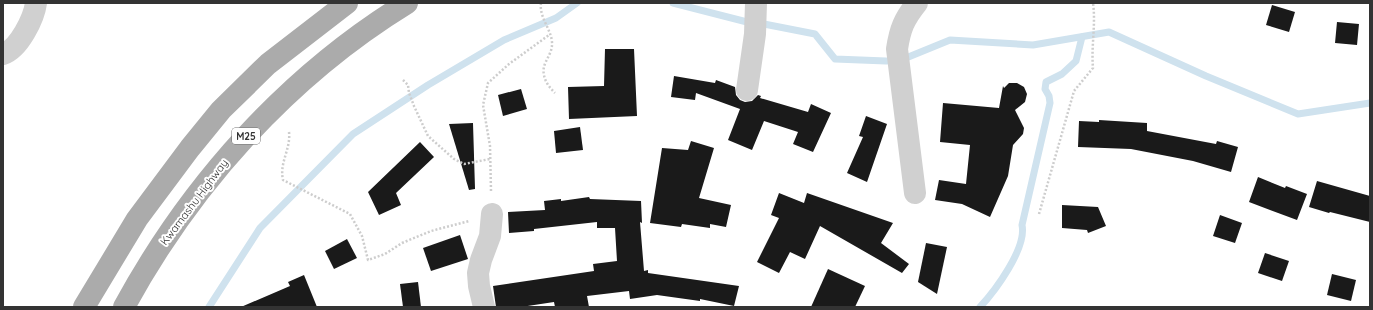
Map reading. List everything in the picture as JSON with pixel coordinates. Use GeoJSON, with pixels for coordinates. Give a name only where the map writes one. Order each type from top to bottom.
{"type":"FeatureCollection","features":[{"type":"Feature","properties":{"kind":"main road"},"geometry":{"type":"LineString","coordinates":[[84,307],[137,219],[190,148],[221,110],[268,64],[347,3]]}},
{"type":"Feature","properties":{"kind":"main road","name":"Kwamashu Highway"},"geometry":{"type":"LineString","coordinates":[[124,307],[168,236],[206,183],[256,124],[302,80],[333,55],[376,22],[407,3]]}},
{"type":"Feature","properties":{"kind":"street"},"geometry":{"type":"LineString","coordinates":[[3,54],[14,46],[25,32],[36,3]]}},
{"type":"Feature","properties":{"kind":"street"},"geometry":{"type":"LineString","coordinates":[[747,90],[755,34],[756,3]]}},
{"type":"Feature","properties":{"kind":"street"},"geometry":{"type":"LineString","coordinates":[[915,193],[896,49],[900,29],[909,12],[917,3]]}},
{"type":"Feature","properties":{"kind":"street"},"geometry":{"type":"LineString","coordinates":[[484,307],[479,286],[478,273],[490,236],[492,214]]}},
{"type":"Feature","properties":{"kind":"path"},"geometry":{"type":"LineString","coordinates":[[541,3],[543,19],[552,41],[551,52],[543,67],[544,75],[546,81],[555,93]]}},
{"type":"Feature","properties":{"kind":"path"},"geometry":{"type":"LineString","coordinates":[[1040,214],[1074,91],[1093,68],[1092,54],[1095,15],[1094,3]]}},
{"type":"Feature","properties":{"kind":"path"},"geometry":{"type":"LineString","coordinates":[[289,132],[290,138],[281,172],[283,180],[350,214],[362,236],[368,260],[385,254],[402,243],[432,231],[492,214],[490,146],[483,105],[488,83],[508,64],[550,35]]}},
{"type":"Feature","properties":{"kind":"path"},"geometry":{"type":"LineString","coordinates":[[403,80],[408,85],[409,93],[414,106],[428,136],[454,159],[464,164],[490,159]]}},
{"type":"Feature","properties":{"kind":"building"},"geometry":{"type":"Polygon","coordinates":[[[1272,5],[1295,12],[1289,32],[1266,25],[1272,5]]]}},
{"type":"Feature","properties":{"kind":"building"},"geometry":{"type":"Polygon","coordinates":[[[1337,22],[1359,24],[1357,45],[1335,43],[1337,22]]]}},
{"type":"Feature","properties":{"kind":"building"},"geometry":{"type":"Polygon","coordinates":[[[605,49],[634,49],[637,116],[569,119],[568,87],[604,86],[605,49]]]}},
{"type":"Feature","properties":{"kind":"building"},"geometry":{"type":"Polygon","coordinates":[[[674,76],[715,83],[716,80],[735,87],[736,95],[740,100],[745,102],[752,101],[758,95],[761,96],[760,98],[808,112],[811,104],[831,113],[813,152],[793,144],[798,132],[764,121],[752,150],[728,140],[740,109],[696,93],[695,100],[671,97],[674,76]]]}},
{"type":"Feature","properties":{"kind":"building"},"geometry":{"type":"Polygon","coordinates":[[[1009,83],[1017,83],[1024,87],[1027,94],[1025,102],[1015,110],[1024,128],[1023,134],[1013,145],[1008,176],[990,217],[962,204],[935,200],[939,180],[966,184],[970,145],[940,142],[943,103],[999,108],[1003,86],[1004,88],[1009,83]]]}},
{"type":"Feature","properties":{"kind":"building"},"geometry":{"type":"Polygon","coordinates":[[[521,89],[527,109],[503,116],[498,95],[521,89]]]}},
{"type":"Feature","properties":{"kind":"building"},"geometry":{"type":"Polygon","coordinates":[[[866,116],[887,124],[867,182],[847,173],[863,137],[859,136],[866,116]]]}},
{"type":"Feature","properties":{"kind":"building"},"geometry":{"type":"Polygon","coordinates":[[[1099,120],[1147,123],[1147,131],[1216,144],[1217,141],[1238,147],[1231,172],[1193,161],[1131,149],[1078,147],[1079,121],[1099,122],[1099,120]]]}},
{"type":"Feature","properties":{"kind":"building"},"geometry":{"type":"Polygon","coordinates":[[[473,123],[475,189],[469,190],[449,124],[473,123]]]}},
{"type":"Feature","properties":{"kind":"building"},"geometry":{"type":"Polygon","coordinates":[[[580,127],[583,150],[556,153],[554,131],[580,127]]]}},
{"type":"Feature","properties":{"kind":"building"},"geometry":{"type":"Polygon","coordinates":[[[691,141],[714,148],[699,198],[731,205],[726,227],[710,224],[710,228],[682,224],[681,227],[650,223],[662,148],[688,150],[691,141]]]}},
{"type":"Feature","properties":{"kind":"building"},"geometry":{"type":"Polygon","coordinates":[[[420,142],[434,157],[396,193],[401,205],[379,215],[368,192],[420,142]]]}},
{"type":"Feature","properties":{"kind":"building"},"geometry":{"type":"Polygon","coordinates":[[[1258,177],[1285,188],[1286,186],[1307,194],[1297,220],[1249,202],[1258,177]]]}},
{"type":"Feature","properties":{"kind":"building"},"geometry":{"type":"Polygon","coordinates":[[[1317,181],[1370,196],[1370,222],[1309,207],[1317,181]]]}},
{"type":"Feature","properties":{"kind":"building"},"geometry":{"type":"Polygon","coordinates":[[[779,193],[804,203],[807,193],[893,223],[881,243],[909,264],[902,273],[820,226],[805,259],[790,252],[779,273],[757,262],[779,218],[771,215],[779,193]]]}},
{"type":"Feature","properties":{"kind":"building"},"geometry":{"type":"Polygon","coordinates":[[[589,197],[590,199],[641,201],[642,223],[640,222],[644,271],[648,270],[648,273],[739,286],[734,306],[700,299],[700,301],[657,295],[630,299],[629,291],[587,296],[589,307],[555,307],[554,302],[521,307],[496,307],[493,286],[594,271],[593,264],[617,261],[615,228],[597,228],[597,222],[509,233],[508,212],[545,210],[544,201],[561,199],[561,201],[589,197]]]}},
{"type":"Feature","properties":{"kind":"building"},"geometry":{"type":"Polygon","coordinates":[[[1062,205],[1098,207],[1106,226],[1088,233],[1087,230],[1062,228],[1062,205]]]}},
{"type":"Feature","properties":{"kind":"building"},"geometry":{"type":"Polygon","coordinates":[[[1220,215],[1242,223],[1235,243],[1213,236],[1220,215]]]}},
{"type":"Feature","properties":{"kind":"building"},"geometry":{"type":"Polygon","coordinates":[[[460,235],[468,259],[431,271],[423,248],[460,235]]]}},
{"type":"Feature","properties":{"kind":"building"},"geometry":{"type":"Polygon","coordinates":[[[347,239],[357,258],[334,269],[325,251],[347,239]]]}},
{"type":"Feature","properties":{"kind":"building"},"geometry":{"type":"Polygon","coordinates":[[[926,243],[947,247],[937,294],[918,282],[926,243]]]}},
{"type":"Feature","properties":{"kind":"building"},"geometry":{"type":"Polygon","coordinates":[[[1265,253],[1289,261],[1282,281],[1258,273],[1265,253]]]}},
{"type":"Feature","properties":{"kind":"building"},"geometry":{"type":"Polygon","coordinates":[[[828,269],[865,286],[855,307],[811,307],[828,269]]]}},
{"type":"Feature","properties":{"kind":"building"},"geometry":{"type":"Polygon","coordinates":[[[1332,274],[1356,280],[1351,301],[1327,295],[1332,274]]]}},
{"type":"Feature","properties":{"kind":"building"},"geometry":{"type":"Polygon","coordinates":[[[304,275],[317,307],[241,307],[290,286],[288,282],[304,275]]]}},
{"type":"Feature","properties":{"kind":"building"},"geometry":{"type":"Polygon","coordinates":[[[418,282],[421,307],[403,307],[400,284],[418,282]]]}},
{"type":"Feature","properties":{"kind":"waterway"},"geometry":{"type":"LineString","coordinates":[[209,307],[260,228],[353,134],[428,85],[504,40],[556,18],[577,3]]}},
{"type":"Feature","properties":{"kind":"waterway"},"geometry":{"type":"LineString","coordinates":[[673,3],[751,23]]}},
{"type":"Feature","properties":{"kind":"waterway"},"geometry":{"type":"LineString","coordinates":[[764,24],[815,34],[835,59],[886,61]]}},
{"type":"Feature","properties":{"kind":"waterway"},"geometry":{"type":"LineString","coordinates":[[901,60],[950,40],[1033,45],[1109,32],[1206,76],[1298,114],[1370,103]]}},
{"type":"Feature","properties":{"kind":"waterway"},"geometry":{"type":"LineString","coordinates":[[980,307],[994,291],[1015,257],[1020,245],[1022,225],[1050,103],[1049,96],[1045,89],[1046,82],[1062,74],[1076,61],[1082,37]]}}]}
